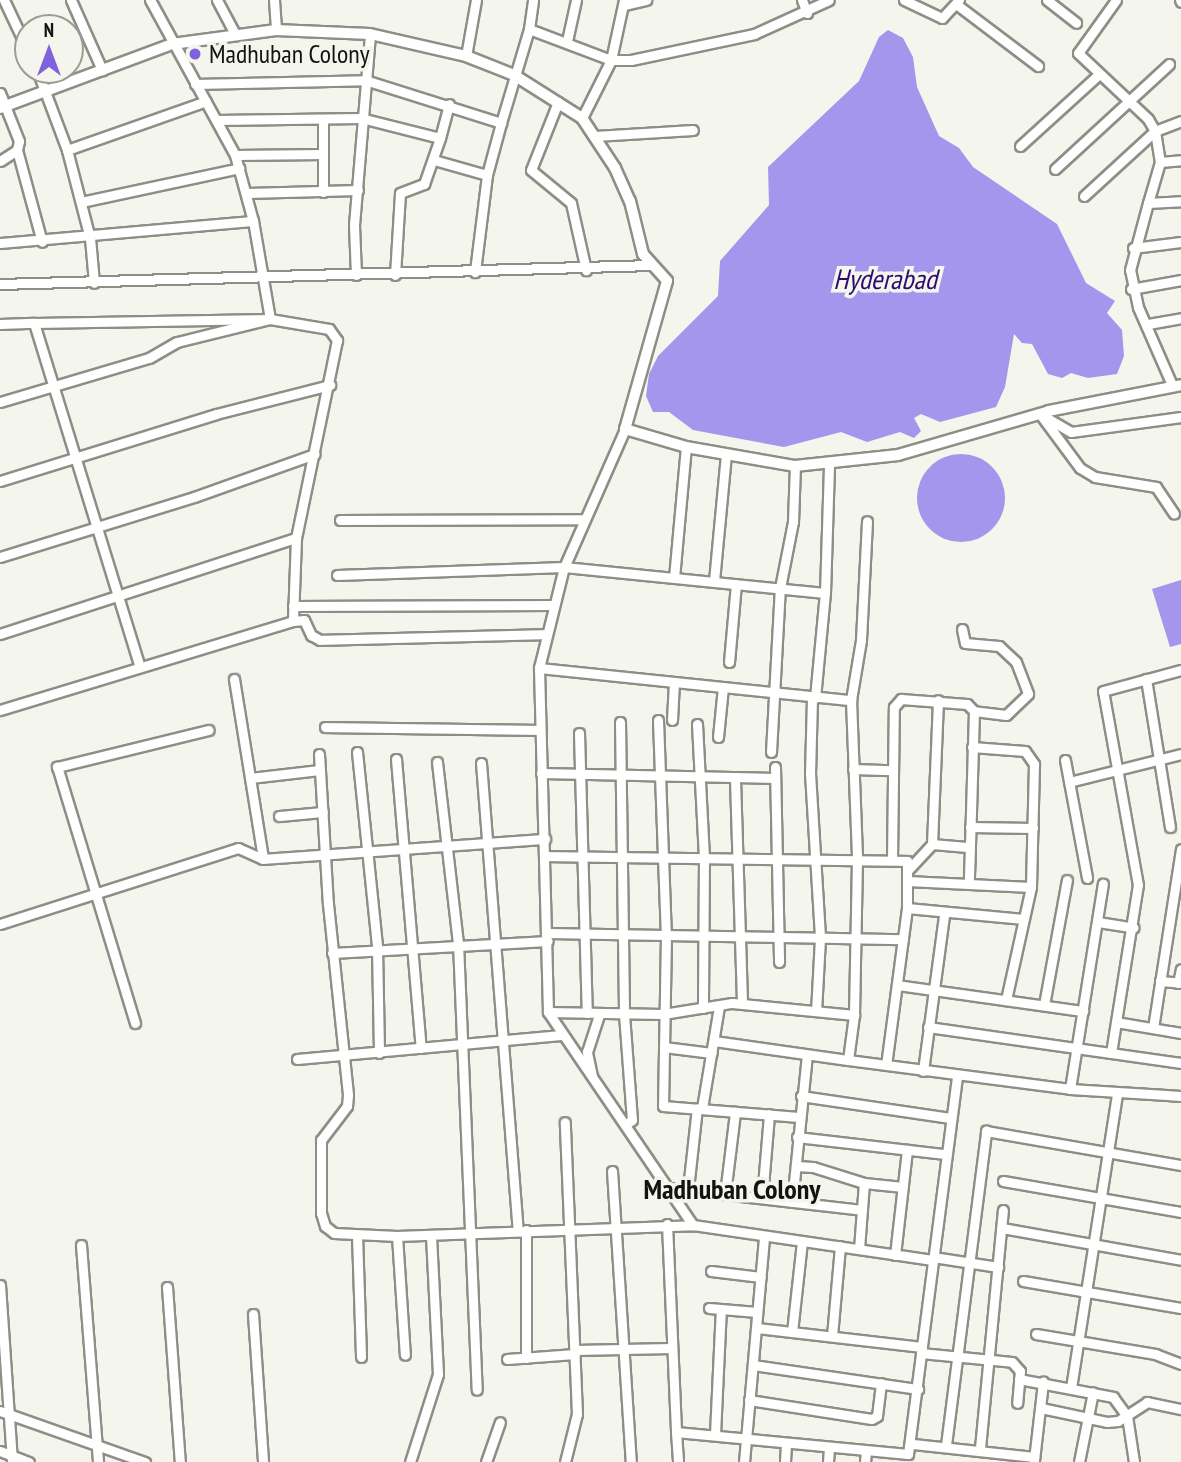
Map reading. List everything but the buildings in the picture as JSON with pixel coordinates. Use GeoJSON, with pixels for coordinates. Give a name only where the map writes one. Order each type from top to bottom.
{"type":"FeatureCollection","features":[{"type":"Feature","properties":{"kind":"street"},"geometry":{"type":"LineString","coordinates":[[4,0],[14,21]]}},
{"type":"Feature","properties":{"kind":"street"},"geometry":{"type":"LineString","coordinates":[[71,0],[102,70]]}},
{"type":"Feature","properties":{"kind":"street"},"geometry":{"type":"LineString","coordinates":[[150,0],[235,155],[253,221],[270,319]]}},
{"type":"Feature","properties":{"kind":"street"},"geometry":{"type":"LineString","coordinates":[[217,0],[235,34]]}},
{"type":"Feature","properties":{"kind":"street"},"geometry":{"type":"LineString","coordinates":[[274,0],[276,30]]}},
{"type":"Feature","properties":{"kind":"street"},"geometry":{"type":"LineString","coordinates":[[466,56],[476,0]]}},
{"type":"Feature","properties":{"kind":"street"},"geometry":{"type":"LineString","coordinates":[[475,272],[487,175],[514,75],[530,29],[533,0]]}},
{"type":"Feature","properties":{"kind":"street"},"geometry":{"type":"LineString","coordinates":[[567,41],[576,0]]}},
{"type":"Feature","properties":{"kind":"street"},"geometry":{"type":"LineString","coordinates":[[582,118],[611,60],[624,3],[646,0]]}},
{"type":"Feature","properties":{"kind":"street"},"geometry":{"type":"LineString","coordinates":[[802,0],[807,13]]}},
{"type":"Feature","properties":{"kind":"street"},"geometry":{"type":"LineString","coordinates":[[530,29],[611,60],[697,49],[807,13],[830,0]]}},
{"type":"Feature","properties":{"kind":"street"},"geometry":{"type":"LineString","coordinates":[[904,0],[934,18],[949,15],[957,2],[1038,66]]}},
{"type":"Feature","properties":{"kind":"street"},"geometry":{"type":"LineString","coordinates":[[1047,0],[1076,23]]}},
{"type":"Feature","properties":{"kind":"street"},"geometry":{"type":"LineString","coordinates":[[625,429],[686,447],[794,466],[898,455],[1040,414],[1177,385],[1132,289],[1133,248],[1160,162],[1155,131],[1130,102],[1098,75],[1078,53],[1116,0]]}},
{"type":"Feature","properties":{"kind":"street"},"geometry":{"type":"LineString","coordinates":[[3,107],[172,44],[276,30],[370,34],[466,56],[514,75],[582,118],[595,136],[630,201],[643,254],[667,281],[667,292],[625,429],[564,567],[539,668],[548,1012],[561,1035],[626,1124],[693,1225]]}},
{"type":"Feature","properties":{"kind":"street"},"geometry":{"type":"LineString","coordinates":[[356,275],[361,118],[370,34]]}},
{"type":"Feature","properties":{"kind":"street"},"geometry":{"type":"LineString","coordinates":[[1055,169],[1169,64]]}},
{"type":"Feature","properties":{"kind":"street"},"geometry":{"type":"LineString","coordinates":[[1020,146],[1098,75]]}},
{"type":"Feature","properties":{"kind":"street"},"geometry":{"type":"LineString","coordinates":[[195,84],[365,80],[449,104],[501,123]]}},
{"type":"Feature","properties":{"kind":"street"},"geometry":{"type":"LineString","coordinates":[[43,84],[67,150],[81,202],[90,238],[94,283]]}},
{"type":"Feature","properties":{"kind":"street"},"geometry":{"type":"LineString","coordinates":[[0,93],[3,107],[19,141],[17,150],[42,242]]}},
{"type":"Feature","properties":{"kind":"street"},"geometry":{"type":"LineString","coordinates":[[67,150],[206,101]]}},
{"type":"Feature","properties":{"kind":"street"},"geometry":{"type":"LineString","coordinates":[[558,102],[531,170],[571,203],[586,270]]}},
{"type":"Feature","properties":{"kind":"street"},"geometry":{"type":"LineString","coordinates":[[395,275],[400,193],[421,187],[434,160],[449,104]]}},
{"type":"Feature","properties":{"kind":"street"},"geometry":{"type":"LineString","coordinates":[[216,120],[361,118],[440,138]]}},
{"type":"Feature","properties":{"kind":"street"},"geometry":{"type":"LineString","coordinates":[[323,119],[323,192]]}},
{"type":"Feature","properties":{"kind":"street"},"geometry":{"type":"LineString","coordinates":[[1084,196],[1155,131],[1181,121]]}},
{"type":"Feature","properties":{"kind":"street"},"geometry":{"type":"LineString","coordinates":[[595,136],[693,130]]}},
{"type":"Feature","properties":{"kind":"street"},"geometry":{"type":"LineString","coordinates":[[0,161],[17,150]]}},
{"type":"Feature","properties":{"kind":"street"},"geometry":{"type":"LineString","coordinates":[[235,155],[323,154]]}},
{"type":"Feature","properties":{"kind":"street"},"geometry":{"type":"LineString","coordinates":[[434,160],[487,175]]}},
{"type":"Feature","properties":{"kind":"street"},"geometry":{"type":"LineString","coordinates":[[1160,162],[1181,160]]}},
{"type":"Feature","properties":{"kind":"street"},"geometry":{"type":"LineString","coordinates":[[81,202],[239,168]]}},
{"type":"Feature","properties":{"kind":"street"},"geometry":{"type":"LineString","coordinates":[[247,193],[358,190]]}},
{"type":"Feature","properties":{"kind":"street"},"geometry":{"type":"LineString","coordinates":[[1148,203],[1181,201]]}},
{"type":"Feature","properties":{"kind":"street"},"geometry":{"type":"LineString","coordinates":[[0,243],[90,238],[253,221]]}},
{"type":"Feature","properties":{"kind":"street"},"geometry":{"type":"LineString","coordinates":[[1133,248],[1181,242]]}},
{"type":"Feature","properties":{"kind":"street"},"geometry":{"type":"LineString","coordinates":[[0,284],[586,270],[652,265]]}},
{"type":"Feature","properties":{"kind":"street"},"geometry":{"type":"LineString","coordinates":[[1132,289],[1181,279]]}},
{"type":"Feature","properties":{"kind":"street"},"geometry":{"type":"LineString","coordinates":[[1148,324],[1181,318]]}},
{"type":"Feature","properties":{"kind":"street"},"geometry":{"type":"LineString","coordinates":[[0,402],[149,358],[177,342],[270,319]]}},
{"type":"Feature","properties":{"kind":"street"},"geometry":{"type":"LineString","coordinates":[[0,324],[270,319],[319,326],[335,334],[330,385],[296,538],[293,621]]}},
{"type":"Feature","properties":{"kind":"street"},"geometry":{"type":"LineString","coordinates":[[34,323],[78,456],[140,667]]}},
{"type":"Feature","properties":{"kind":"street"},"geometry":{"type":"LineString","coordinates":[[0,481],[78,456],[330,385]]}},
{"type":"Feature","properties":{"kind":"street"},"geometry":{"type":"LineString","coordinates":[[1040,414],[1071,432],[1181,417]]}},
{"type":"Feature","properties":{"kind":"street"},"geometry":{"type":"LineString","coordinates":[[1040,414],[1080,468],[1095,477],[1156,487],[1174,514]]}},
{"type":"Feature","properties":{"kind":"street"},"geometry":{"type":"LineString","coordinates":[[674,578],[686,447]]}},
{"type":"Feature","properties":{"kind":"street"},"geometry":{"type":"LineString","coordinates":[[0,557],[315,454]]}},
{"type":"Feature","properties":{"kind":"street"},"geometry":{"type":"LineString","coordinates":[[714,581],[726,454]]}},
{"type":"Feature","properties":{"kind":"street"},"geometry":{"type":"LineString","coordinates":[[816,1011],[820,938],[818,859],[810,773],[813,698],[825,593],[829,463]]}},
{"type":"Feature","properties":{"kind":"street"},"geometry":{"type":"LineString","coordinates":[[771,752],[780,588],[793,522],[794,466]]}},
{"type":"Feature","properties":{"kind":"street"},"geometry":{"type":"LineString","coordinates":[[340,520],[583,519]]}},
{"type":"Feature","properties":{"kind":"street"},"geometry":{"type":"LineString","coordinates":[[848,1060],[854,1015],[857,940],[857,859],[850,700],[861,631],[867,521]]}},
{"type":"Feature","properties":{"kind":"street"},"geometry":{"type":"LineString","coordinates":[[0,634],[296,538]]}},
{"type":"Feature","properties":{"kind":"street"},"geometry":{"type":"LineString","coordinates":[[337,575],[564,567],[825,593]]}},
{"type":"Feature","properties":{"kind":"street"},"geometry":{"type":"LineString","coordinates":[[729,662],[736,583]]}},
{"type":"Feature","properties":{"kind":"street"},"geometry":{"type":"LineString","coordinates":[[293,606],[554,605]]}},
{"type":"Feature","properties":{"kind":"street"},"geometry":{"type":"LineString","coordinates":[[0,710],[293,621],[304,620],[312,635],[320,640],[546,634]]}},
{"type":"Feature","properties":{"kind":"street"},"geometry":{"type":"LineString","coordinates":[[892,860],[891,770],[895,702],[938,700],[967,704],[974,711],[1006,715],[1028,694],[1016,662],[999,646],[965,643],[962,629]]}},
{"type":"Feature","properties":{"kind":"street"},"geometry":{"type":"LineString","coordinates":[[539,668],[850,700]]}},
{"type":"Feature","properties":{"kind":"street"},"geometry":{"type":"LineString","coordinates":[[1111,1053],[1134,928],[1138,885],[1103,691],[1181,670]]}},
{"type":"Feature","properties":{"kind":"street"},"geometry":{"type":"LineString","coordinates":[[233,679],[263,859]]}},
{"type":"Feature","properties":{"kind":"street"},"geometry":{"type":"LineString","coordinates":[[1146,679],[1170,827]]}},
{"type":"Feature","properties":{"kind":"street"},"geometry":{"type":"LineString","coordinates":[[672,720],[674,682]]}},
{"type":"Feature","properties":{"kind":"street"},"geometry":{"type":"LineString","coordinates":[[718,737],[723,687]]}},
{"type":"Feature","properties":{"kind":"street"},"geometry":{"type":"LineString","coordinates":[[907,876],[932,844],[938,700]]}},
{"type":"Feature","properties":{"kind":"street"},"geometry":{"type":"LineString","coordinates":[[969,884],[974,711]]}},
{"type":"Feature","properties":{"kind":"street"},"geometry":{"type":"LineString","coordinates":[[658,720],[658,778],[666,935],[663,1106],[799,1117]]}},
{"type":"Feature","properties":{"kind":"street"},"geometry":{"type":"LineString","coordinates":[[620,722],[624,1014],[632,1119],[626,1124]]}},
{"type":"Feature","properties":{"kind":"street"},"geometry":{"type":"LineString","coordinates":[[697,724],[697,778],[704,858],[703,1008]]}},
{"type":"Feature","properties":{"kind":"street"},"geometry":{"type":"LineString","coordinates":[[325,727],[540,730]]}},
{"type":"Feature","properties":{"kind":"street"},"geometry":{"type":"LineString","coordinates":[[135,1023],[57,767],[209,730]]}},
{"type":"Feature","properties":{"kind":"street"},"geometry":{"type":"LineString","coordinates":[[579,733],[587,1013]]}},
{"type":"Feature","properties":{"kind":"street"},"geometry":{"type":"LineString","coordinates":[[972,747],[1025,751],[1034,764],[1031,887],[1006,1000]]}},
{"type":"Feature","properties":{"kind":"street"},"geometry":{"type":"LineString","coordinates":[[357,752],[365,852],[377,947],[379,1053]]}},
{"type":"Feature","properties":{"kind":"street"},"geometry":{"type":"LineString","coordinates":[[319,754],[332,953],[344,1055],[346,1107],[327,1128],[318,1154],[321,1213],[325,1226],[334,1233],[397,1236],[693,1225],[764,1237],[998,1267]]}},
{"type":"Feature","properties":{"kind":"street"},"geometry":{"type":"LineString","coordinates":[[1069,782],[1181,754]]}},
{"type":"Feature","properties":{"kind":"street"},"geometry":{"type":"LineString","coordinates":[[396,759],[421,1048]]}},
{"type":"Feature","properties":{"kind":"street"},"geometry":{"type":"LineString","coordinates":[[1065,760],[1087,878]]}},
{"type":"Feature","properties":{"kind":"street"},"geometry":{"type":"LineString","coordinates":[[437,762],[443,845],[458,943],[473,1233],[477,1390]]}},
{"type":"Feature","properties":{"kind":"street"},"geometry":{"type":"LineString","coordinates":[[481,763],[490,840],[522,1230],[526,1358]]}},
{"type":"Feature","properties":{"kind":"street"},"geometry":{"type":"LineString","coordinates":[[775,767],[779,962]]}},
{"type":"Feature","properties":{"kind":"street"},"geometry":{"type":"LineString","coordinates":[[853,769],[891,770]]}},
{"type":"Feature","properties":{"kind":"street"},"geometry":{"type":"LineString","coordinates":[[250,778],[320,771]]}},
{"type":"Feature","properties":{"kind":"street"},"geometry":{"type":"LineString","coordinates":[[541,774],[775,778]]}},
{"type":"Feature","properties":{"kind":"street"},"geometry":{"type":"LineString","coordinates":[[735,779],[740,859],[742,1004]]}},
{"type":"Feature","properties":{"kind":"street"},"geometry":{"type":"LineString","coordinates":[[279,816],[323,812]]}},
{"type":"Feature","properties":{"kind":"street"},"geometry":{"type":"LineString","coordinates":[[970,827],[1033,828]]}},
{"type":"Feature","properties":{"kind":"street"},"geometry":{"type":"LineString","coordinates":[[0,924],[232,849],[248,850],[263,859],[490,840],[545,839]]}},
{"type":"Feature","properties":{"kind":"street"},"geometry":{"type":"LineString","coordinates":[[932,844],[970,847]]}},
{"type":"Feature","properties":{"kind":"street"},"geometry":{"type":"LineString","coordinates":[[1153,1028],[1181,849]]}},
{"type":"Feature","properties":{"kind":"street"},"geometry":{"type":"LineString","coordinates":[[545,856],[907,861],[907,908],[886,1065]]}},
{"type":"Feature","properties":{"kind":"street"},"geometry":{"type":"LineString","coordinates":[[907,876],[969,884],[1031,887]]}},
{"type":"Feature","properties":{"kind":"street"},"geometry":{"type":"LineString","coordinates":[[1044,1005],[1067,880]]}},
{"type":"Feature","properties":{"kind":"street"},"geometry":{"type":"LineString","coordinates":[[1070,1089],[1103,884]]}},
{"type":"Feature","properties":{"kind":"street"},"geometry":{"type":"LineString","coordinates":[[907,908],[944,915],[1023,919]]}},
{"type":"Feature","properties":{"kind":"street"},"geometry":{"type":"LineString","coordinates":[[923,1071],[944,915]]}},
{"type":"Feature","properties":{"kind":"street"},"geometry":{"type":"LineString","coordinates":[[1098,922],[1134,928]]}},
{"type":"Feature","properties":{"kind":"street"},"geometry":{"type":"LineString","coordinates":[[332,953],[377,947],[414,947],[586,934],[903,939]]}},
{"type":"Feature","properties":{"kind":"street"},"geometry":{"type":"LineString","coordinates":[[1160,981],[1180,983],[1181,969]]}},
{"type":"Feature","properties":{"kind":"street"},"geometry":{"type":"LineString","coordinates":[[897,985],[1083,1011]]}},
{"type":"Feature","properties":{"kind":"street"},"geometry":{"type":"LineString","coordinates":[[548,1012],[663,1014],[742,1004],[854,1015]]}},
{"type":"Feature","properties":{"kind":"street"},"geometry":{"type":"LineString","coordinates":[[688,1189],[699,1108],[712,1053],[719,1006]]}},
{"type":"Feature","properties":{"kind":"street"},"geometry":{"type":"LineString","coordinates":[[594,1083],[587,1052],[599,1014]]}},
{"type":"Feature","properties":{"kind":"street"},"geometry":{"type":"LineString","coordinates":[[1116,1022],[1181,1032]]}},
{"type":"Feature","properties":{"kind":"street"},"geometry":{"type":"LineString","coordinates":[[929,1027],[1181,1062]]}},
{"type":"Feature","properties":{"kind":"street"},"geometry":{"type":"LineString","coordinates":[[297,1059],[561,1035]]}},
{"type":"Feature","properties":{"kind":"street"},"geometry":{"type":"LineString","coordinates":[[714,1041],[957,1076],[1117,1094],[1181,1096]]}},
{"type":"Feature","properties":{"kind":"street"},"geometry":{"type":"LineString","coordinates":[[664,1047],[712,1053]]}},
{"type":"Feature","properties":{"kind":"street"},"geometry":{"type":"LineString","coordinates":[[792,1202],[807,1055]]}},
{"type":"Feature","properties":{"kind":"street"},"geometry":{"type":"LineString","coordinates":[[676,1432],[904,1455],[913,1444],[932,1258],[957,1076]]}},
{"type":"Feature","properties":{"kind":"street"},"geometry":{"type":"LineString","coordinates":[[1071,1388],[1117,1094]]}},
{"type":"Feature","properties":{"kind":"street"},"geometry":{"type":"LineString","coordinates":[[801,1096],[950,1118]]}},
{"type":"Feature","properties":{"kind":"street"},"geometry":{"type":"LineString","coordinates":[[724,1194],[735,1112]]}},
{"type":"Feature","properties":{"kind":"street"},"geometry":{"type":"LineString","coordinates":[[762,1198],[769,1114]]}},
{"type":"Feature","properties":{"kind":"street"},"geometry":{"type":"LineString","coordinates":[[565,1122],[577,1425],[565,1462]]}},
{"type":"Feature","properties":{"kind":"street"},"geometry":{"type":"LineString","coordinates":[[946,1445],[985,1130],[1181,1165]]}},
{"type":"Feature","properties":{"kind":"street"},"geometry":{"type":"LineString","coordinates":[[797,1137],[945,1154]]}},
{"type":"Feature","properties":{"kind":"street"},"geometry":{"type":"LineString","coordinates":[[895,1255],[907,1150]]}},
{"type":"Feature","properties":{"kind":"street"},"geometry":{"type":"LineString","coordinates":[[796,1166],[813,1167],[864,1184],[903,1187]]}},
{"type":"Feature","properties":{"kind":"street"},"geometry":{"type":"LineString","coordinates":[[612,1171],[631,1462]]}},
{"type":"Feature","properties":{"kind":"street"},"geometry":{"type":"LineString","coordinates":[[1003,1181],[1181,1212]]}},
{"type":"Feature","properties":{"kind":"street"},"geometry":{"type":"LineString","coordinates":[[859,1249],[864,1184]]}},
{"type":"Feature","properties":{"kind":"street"},"geometry":{"type":"LineString","coordinates":[[670,1188],[862,1210]]}},
{"type":"Feature","properties":{"kind":"street"},"geometry":{"type":"LineString","coordinates":[[980,1448],[1003,1210]]}},
{"type":"Feature","properties":{"kind":"street"},"geometry":{"type":"LineString","coordinates":[[667,1224],[678,1462]]}},
{"type":"Feature","properties":{"kind":"street"},"geometry":{"type":"LineString","coordinates":[[1002,1228],[1181,1260]]}},
{"type":"Feature","properties":{"kind":"street"},"geometry":{"type":"LineString","coordinates":[[357,1235],[360,1357]]}},
{"type":"Feature","properties":{"kind":"street"},"geometry":{"type":"LineString","coordinates":[[410,1462],[438,1374],[431,1235]]}},
{"type":"Feature","properties":{"kind":"street"},"geometry":{"type":"LineString","coordinates":[[397,1236],[405,1355]]}},
{"type":"Feature","properties":{"kind":"street"},"geometry":{"type":"LineString","coordinates":[[744,1462],[764,1237]]}},
{"type":"Feature","properties":{"kind":"street"},"geometry":{"type":"LineString","coordinates":[[792,1332],[802,1242]]}},
{"type":"Feature","properties":{"kind":"street"},"geometry":{"type":"LineString","coordinates":[[81,1245],[98,1462]]}},
{"type":"Feature","properties":{"kind":"street"},"geometry":{"type":"LineString","coordinates":[[832,1336],[840,1246]]}},
{"type":"Feature","properties":{"kind":"street"},"geometry":{"type":"LineString","coordinates":[[711,1271],[761,1277]]}},
{"type":"Feature","properties":{"kind":"street"},"geometry":{"type":"LineString","coordinates":[[1023,1282],[1181,1308]]}},
{"type":"Feature","properties":{"kind":"street"},"geometry":{"type":"LineString","coordinates":[[0,1285],[5,1413],[11,1458]]}},
{"type":"Feature","properties":{"kind":"street"},"geometry":{"type":"LineString","coordinates":[[167,1287],[180,1462]]}},
{"type":"Feature","properties":{"kind":"street"},"geometry":{"type":"LineString","coordinates":[[709,1308],[757,1312]]}},
{"type":"Feature","properties":{"kind":"street"},"geometry":{"type":"LineString","coordinates":[[715,1434],[721,1309]]}},
{"type":"Feature","properties":{"kind":"street"},"geometry":{"type":"LineString","coordinates":[[253,1314],[263,1462]]}},
{"type":"Feature","properties":{"kind":"street"},"geometry":{"type":"LineString","coordinates":[[757,1328],[832,1336],[1018,1366],[1017,1403]]}},
{"type":"Feature","properties":{"kind":"street"},"geometry":{"type":"LineString","coordinates":[[1037,1334],[1155,1354],[1181,1364]]}},
{"type":"Feature","properties":{"kind":"street"},"geometry":{"type":"LineString","coordinates":[[507,1359],[575,1352],[671,1348]]}},
{"type":"Feature","properties":{"kind":"street"},"geometry":{"type":"LineString","coordinates":[[753,1365],[918,1388]]}},
{"type":"Feature","properties":{"kind":"street"},"geometry":{"type":"LineString","coordinates":[[1019,1379],[1113,1398],[1127,1416],[1134,1462]]}},
{"type":"Feature","properties":{"kind":"street"},"geometry":{"type":"LineString","coordinates":[[913,1444],[980,1448],[1034,1459],[1043,1382]]}},
{"type":"Feature","properties":{"kind":"street"},"geometry":{"type":"LineString","coordinates":[[749,1400],[872,1419],[877,1416],[881,1383]]}},
{"type":"Feature","properties":{"kind":"street"},"geometry":{"type":"LineString","coordinates":[[1079,1462],[1093,1392]]}},
{"type":"Feature","properties":{"kind":"street"},"geometry":{"type":"LineString","coordinates":[[1041,1408],[1088,1419],[1118,1421],[1147,1402],[1181,1409]]}},
{"type":"Feature","properties":{"kind":"street"},"geometry":{"type":"LineString","coordinates":[[5,1413],[95,1447],[145,1462]]}},
{"type":"Feature","properties":{"kind":"street"},"geometry":{"type":"LineString","coordinates":[[486,1462],[500,1422]]}},
{"type":"Feature","properties":{"kind":"street"},"geometry":{"type":"LineString","coordinates":[[785,1462],[786,1443]]}},
{"type":"Feature","properties":{"kind":"street"},"geometry":{"type":"LineString","coordinates":[[828,1462],[829,1448]]}},
{"type":"Feature","properties":{"kind":"street"},"geometry":{"type":"LineString","coordinates":[[0,1451],[11,1458],[29,1462]]}},
{"type":"Feature","properties":{"kind":"street"},"geometry":{"type":"LineString","coordinates":[[865,1462],[866,1451]]}},
{"type":"Feature","properties":{"kind":"water","name":"Hyderabad"},"geometry":{"type":"Polygon","coordinates":[[[888,30],[903,38],[913,57],[917,87],[939,136],[959,148],[973,167],[1057,224],[1086,283],[1115,301],[1107,313],[1122,330],[1124,356],[1117,374],[1088,378],[1071,373],[1062,378],[1048,374],[1032,344],[1022,343],[1014,334],[1005,387],[996,407],[940,422],[921,414],[914,418],[921,431],[914,438],[900,432],[867,442],[841,432],[784,447],[693,430],[669,412],[653,412],[646,396],[649,374],[658,356],[718,296],[720,261],[769,205],[768,167],[859,81],[879,37],[888,30]]]}},
{"type":"Feature","properties":{"kind":"water"},"geometry":{"type":"Polygon","coordinates":[[[952,454],[970,454],[986,461],[998,473],[1005,489],[1005,507],[998,523],[986,535],[970,542],[952,542],[936,535],[924,523],[917,507],[917,489],[924,473],[936,461],[952,454]]]}},
{"type":"Feature","properties":{"kind":"water"},"geometry":{"type":"Polygon","coordinates":[[[1181,580],[1181,644],[1170,647],[1152,589],[1181,580]]]}},
{"type":"Feature","properties":{"kind":"place","name":"Madhuban Colony"},"geometry":{"type":"Point","coordinates":[195,54]}},
{"type":"Feature","properties":{"kind":"district","name":"Madhuban Colony"},"geometry":{"type":"Point","coordinates":[732,1189]}}]}
